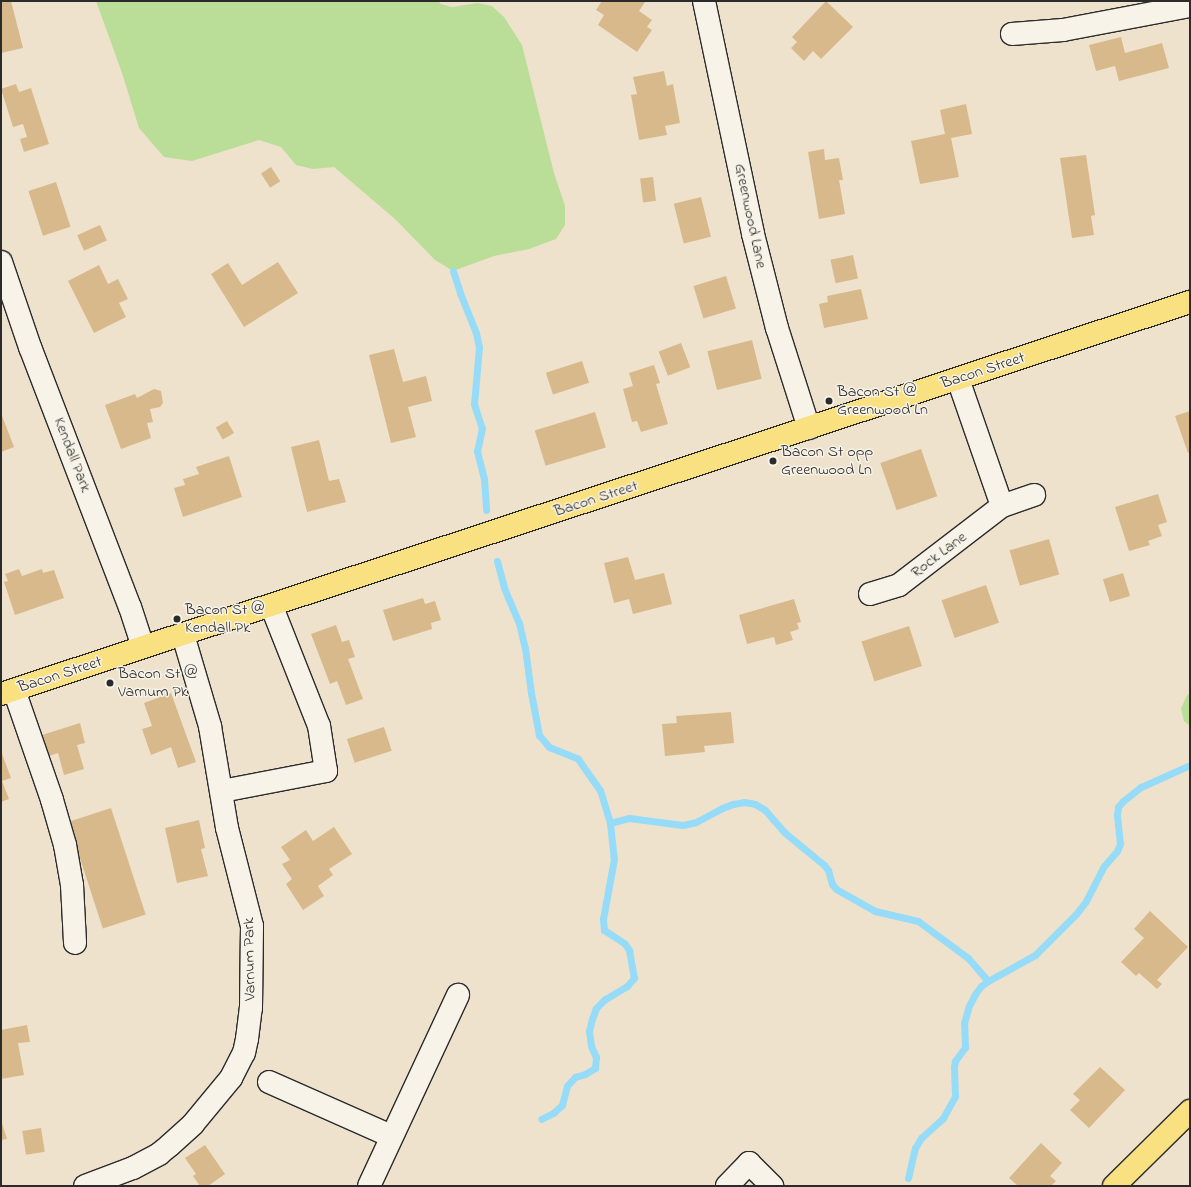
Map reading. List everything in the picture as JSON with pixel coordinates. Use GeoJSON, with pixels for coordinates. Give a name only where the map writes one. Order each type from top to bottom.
{"type":"FeatureCollection","features":[{"type":"Feature","properties":{"kind":"main road","name":"Bacon Street"},"geometry":{"type":"LineString","coordinates":[[8,692],[958,380],[1190,302]]}},
{"type":"Feature","properties":{"kind":"main road"},"geometry":{"type":"LineString","coordinates":[[1114,1186],[1190,1111]]}},
{"type":"Feature","properties":{"kind":"street","name":"Greenwood Lane"},"geometry":{"type":"LineString","coordinates":[[704,1],[760,263],[777,328],[809,428]]}},
{"type":"Feature","properties":{"kind":"street"},"geometry":{"type":"LineString","coordinates":[[1012,34],[1063,30],[1190,6]]}},
{"type":"Feature","properties":{"kind":"street","name":"Kendall Park"},"geometry":{"type":"LineString","coordinates":[[1,262],[30,347],[130,606],[143,648]]}},
{"type":"Feature","properties":{"kind":"street"},"geometry":{"type":"LineString","coordinates":[[958,380],[1002,506]]}},
{"type":"Feature","properties":{"kind":"street","name":"Rock Lane"},"geometry":{"type":"LineString","coordinates":[[870,594],[899,585],[1002,506],[1034,495]]}},
{"type":"Feature","properties":{"kind":"street"},"geometry":{"type":"LineString","coordinates":[[222,791],[326,771],[319,726],[271,605]]}},
{"type":"Feature","properties":{"kind":"street","name":"Varnum Park"},"geometry":{"type":"LineString","coordinates":[[85,1186],[133,1168],[159,1154],[170,1145],[193,1124],[219,1093],[231,1078],[244,1053],[251,1008],[252,926],[227,828],[216,751],[206,711],[183,635]]}},
{"type":"Feature","properties":{"kind":"street"},"geometry":{"type":"LineString","coordinates":[[8,692],[52,800],[65,845],[72,885],[75,943]]}},
{"type":"Feature","properties":{"kind":"street"},"geometry":{"type":"LineString","coordinates":[[369,1186],[458,995]]}},
{"type":"Feature","properties":{"kind":"street"},"geometry":{"type":"LineString","coordinates":[[269,1082],[392,1136]]}},
{"type":"Feature","properties":{"kind":"street"},"geometry":{"type":"LineString","coordinates":[[726,1186],[748,1163],[772,1186]]}},
{"type":"Feature","properties":{"kind":"green space"},"geometry":{"type":"Polygon","coordinates":[[[96,1],[438,1],[441,4],[452,7],[478,3],[492,6],[504,17],[522,45],[554,173],[565,206],[565,225],[556,239],[529,249],[494,256],[453,271],[435,260],[395,219],[334,167],[313,169],[296,165],[281,147],[259,140],[192,161],[164,157],[139,128],[122,73],[96,1]]]}},
{"type":"Feature","properties":{"kind":"green space"},"geometry":{"type":"Polygon","coordinates":[[[1190,693],[1190,726],[1184,721],[1181,709],[1187,695],[1190,693]]]}},
{"type":"Feature","properties":{"kind":"building"},"geometry":{"type":"Polygon","coordinates":[[[1,1],[11,1],[23,48],[1,53],[1,1]]]}},
{"type":"Feature","properties":{"kind":"building"},"geometry":{"type":"Polygon","coordinates":[[[602,1],[645,2],[639,11],[652,20],[647,27],[652,30],[637,52],[598,25],[604,15],[596,10],[602,1]]]}},
{"type":"Feature","properties":{"kind":"building"},"geometry":{"type":"Polygon","coordinates":[[[826,1],[853,27],[821,59],[813,51],[804,61],[791,48],[797,42],[792,37],[826,1]]]}},
{"type":"Feature","properties":{"kind":"building"},"geometry":{"type":"Polygon","coordinates":[[[1121,37],[1125,53],[1162,43],[1169,68],[1119,81],[1115,66],[1096,71],[1089,45],[1121,37]]]}},
{"type":"Feature","properties":{"kind":"building"},"geometry":{"type":"Polygon","coordinates":[[[664,71],[667,86],[673,84],[680,123],[665,126],[667,135],[639,140],[631,95],[637,94],[633,77],[664,71]]]}},
{"type":"Feature","properties":{"kind":"building"},"geometry":{"type":"Polygon","coordinates":[[[16,84],[19,92],[31,88],[49,144],[24,152],[20,139],[27,137],[23,124],[13,127],[1,89],[16,84]]]}},
{"type":"Feature","properties":{"kind":"building"},"geometry":{"type":"Polygon","coordinates":[[[966,104],[972,134],[951,138],[959,177],[920,184],[911,141],[945,134],[940,110],[966,104]]]}},
{"type":"Feature","properties":{"kind":"building"},"geometry":{"type":"Polygon","coordinates":[[[824,149],[825,160],[839,158],[843,180],[839,180],[845,214],[819,219],[808,152],[824,149]]]}},
{"type":"Feature","properties":{"kind":"building"},"geometry":{"type":"Polygon","coordinates":[[[1086,155],[1095,215],[1091,216],[1094,235],[1072,238],[1060,158],[1086,155]]]}},
{"type":"Feature","properties":{"kind":"building"},"geometry":{"type":"Polygon","coordinates":[[[271,167],[280,181],[270,188],[261,174],[271,167]]]}},
{"type":"Feature","properties":{"kind":"building"},"geometry":{"type":"Polygon","coordinates":[[[653,177],[656,201],[643,202],[640,179],[653,177]]]}},
{"type":"Feature","properties":{"kind":"building"},"geometry":{"type":"Polygon","coordinates":[[[56,182],[71,227],[43,236],[28,191],[56,182]]]}},
{"type":"Feature","properties":{"kind":"building"},"geometry":{"type":"Polygon","coordinates":[[[701,197],[711,237],[684,244],[674,204],[701,197]]]}},
{"type":"Feature","properties":{"kind":"building"},"geometry":{"type":"Polygon","coordinates":[[[100,225],[107,241],[84,251],[77,235],[100,225]]]}},
{"type":"Feature","properties":{"kind":"building"},"geometry":{"type":"Polygon","coordinates":[[[853,255],[858,278],[835,283],[831,260],[853,255]]]}},
{"type":"Feature","properties":{"kind":"building"},"geometry":{"type":"Polygon","coordinates":[[[278,262],[298,293],[244,327],[211,274],[228,263],[242,285],[278,262]]]}},
{"type":"Feature","properties":{"kind":"building"},"geometry":{"type":"Polygon","coordinates":[[[99,265],[108,284],[118,279],[128,299],[119,303],[126,317],[94,333],[68,281],[99,265]]]}},
{"type":"Feature","properties":{"kind":"building"},"geometry":{"type":"Polygon","coordinates":[[[726,276],[736,309],[703,318],[693,286],[726,276]]]}},
{"type":"Feature","properties":{"kind":"building"},"geometry":{"type":"Polygon","coordinates":[[[861,289],[868,319],[824,328],[819,304],[828,302],[827,296],[861,289]]]}},
{"type":"Feature","properties":{"kind":"building"},"geometry":{"type":"Polygon","coordinates":[[[752,340],[762,379],[717,390],[707,351],[752,340]]]}},
{"type":"Feature","properties":{"kind":"building"},"geometry":{"type":"Polygon","coordinates":[[[681,343],[690,367],[668,376],[659,352],[681,343]]]}},
{"type":"Feature","properties":{"kind":"building"},"geometry":{"type":"Polygon","coordinates":[[[394,349],[403,382],[426,376],[432,401],[408,407],[416,437],[391,443],[369,355],[394,349]]]}},
{"type":"Feature","properties":{"kind":"building"},"geometry":{"type":"Polygon","coordinates":[[[582,361],[589,383],[553,395],[546,373],[582,361]]]}},
{"type":"Feature","properties":{"kind":"building"},"geometry":{"type":"Polygon","coordinates":[[[654,365],[660,383],[656,384],[668,424],[641,432],[637,421],[632,422],[623,389],[633,386],[629,373],[654,365]]]}},
{"type":"Feature","properties":{"kind":"building"},"geometry":{"type":"Polygon","coordinates":[[[154,389],[161,391],[163,403],[160,407],[150,409],[153,422],[147,423],[151,438],[121,449],[105,405],[135,394],[137,398],[154,389]]]}},
{"type":"Feature","properties":{"kind":"building"},"geometry":{"type":"Polygon","coordinates":[[[1190,411],[1190,452],[1188,453],[1175,416],[1190,411]]]}},
{"type":"Feature","properties":{"kind":"building"},"geometry":{"type":"Polygon","coordinates":[[[595,412],[606,447],[546,466],[535,430],[595,412]]]}},
{"type":"Feature","properties":{"kind":"building"},"geometry":{"type":"Polygon","coordinates":[[[1,413],[14,447],[1,452],[1,413]]]}},
{"type":"Feature","properties":{"kind":"building"},"geometry":{"type":"Polygon","coordinates":[[[227,421],[234,433],[223,440],[216,428],[227,421]]]}},
{"type":"Feature","properties":{"kind":"building"},"geometry":{"type":"Polygon","coordinates":[[[319,440],[329,481],[339,479],[346,502],[307,512],[291,447],[319,440]]]}},
{"type":"Feature","properties":{"kind":"building"},"geometry":{"type":"Polygon","coordinates":[[[921,449],[937,496],[897,510],[880,463],[921,449]]]}},
{"type":"Feature","properties":{"kind":"building"},"geometry":{"type":"Polygon","coordinates":[[[229,456],[242,497],[183,517],[174,488],[185,485],[183,479],[199,474],[196,467],[229,456]]]}},
{"type":"Feature","properties":{"kind":"building"},"geometry":{"type":"Polygon","coordinates":[[[1158,494],[1167,522],[1158,525],[1162,536],[1148,541],[1150,545],[1129,551],[1115,507],[1158,494]]]}},
{"type":"Feature","properties":{"kind":"building"},"geometry":{"type":"Polygon","coordinates":[[[1049,539],[1059,575],[1020,586],[1010,550],[1049,539]]]}},
{"type":"Feature","properties":{"kind":"building"},"geometry":{"type":"Polygon","coordinates":[[[628,557],[635,580],[664,573],[672,604],[633,614],[629,599],[614,603],[604,563],[628,557]]]}},
{"type":"Feature","properties":{"kind":"building"},"geometry":{"type":"Polygon","coordinates":[[[19,569],[22,576],[42,569],[43,573],[54,570],[64,598],[15,615],[4,582],[8,581],[5,574],[19,569]]]}},
{"type":"Feature","properties":{"kind":"building"},"geometry":{"type":"Polygon","coordinates":[[[1123,573],[1130,596],[1110,602],[1103,579],[1123,573]]]}},
{"type":"Feature","properties":{"kind":"building"},"geometry":{"type":"Polygon","coordinates":[[[986,585],[999,623],[955,638],[942,600],[986,585]]]}},
{"type":"Feature","properties":{"kind":"building"},"geometry":{"type":"Polygon","coordinates":[[[423,598],[425,604],[435,601],[441,620],[431,623],[432,629],[393,641],[383,610],[423,598]]]}},
{"type":"Feature","properties":{"kind":"building"},"geometry":{"type":"Polygon","coordinates":[[[794,599],[801,622],[797,623],[799,629],[790,632],[793,640],[776,645],[774,637],[747,644],[739,615],[794,599]]]}},
{"type":"Feature","properties":{"kind":"building"},"geometry":{"type":"Polygon","coordinates":[[[336,625],[342,642],[349,640],[355,657],[348,659],[363,699],[346,705],[337,681],[330,684],[311,634],[336,625]]]}},
{"type":"Feature","properties":{"kind":"building"},"geometry":{"type":"Polygon","coordinates":[[[909,626],[922,666],[874,681],[861,641],[909,626]]]}},
{"type":"Feature","properties":{"kind":"building"},"geometry":{"type":"Polygon","coordinates":[[[171,693],[196,762],[178,768],[171,747],[151,755],[142,729],[152,726],[144,703],[171,693]]]}},
{"type":"Feature","properties":{"kind":"building"},"geometry":{"type":"Polygon","coordinates":[[[731,712],[734,743],[704,746],[705,752],[665,756],[662,724],[677,723],[676,716],[731,712]]]}},
{"type":"Feature","properties":{"kind":"building"},"geometry":{"type":"Polygon","coordinates":[[[80,723],[85,743],[77,745],[84,769],[64,775],[58,753],[49,756],[42,735],[80,723]]]}},
{"type":"Feature","properties":{"kind":"building"},"geometry":{"type":"Polygon","coordinates":[[[384,727],[392,751],[355,763],[347,739],[384,727]]]}},
{"type":"Feature","properties":{"kind":"building"},"geometry":{"type":"Polygon","coordinates":[[[1,751],[11,778],[2,781],[9,799],[1,802],[1,751]]]}},
{"type":"Feature","properties":{"kind":"building"},"geometry":{"type":"Polygon","coordinates":[[[111,808],[146,915],[103,928],[68,822],[111,808]]]}},
{"type":"Feature","properties":{"kind":"building"},"geometry":{"type":"Polygon","coordinates":[[[199,820],[205,848],[201,849],[208,876],[177,883],[165,828],[199,820]]]}},
{"type":"Feature","properties":{"kind":"building"},"geometry":{"type":"Polygon","coordinates":[[[334,827],[352,854],[329,869],[333,875],[318,886],[324,896],[303,910],[286,884],[292,879],[282,864],[290,860],[281,847],[306,830],[313,841],[334,827]]]}},
{"type":"Feature","properties":{"kind":"building"},"geometry":{"type":"Polygon","coordinates":[[[1150,911],[1188,947],[1157,980],[1162,984],[1157,989],[1139,973],[1136,976],[1121,962],[1144,938],[1134,929],[1150,911]]]}},
{"type":"Feature","properties":{"kind":"building"},"geometry":{"type":"Polygon","coordinates":[[[27,1025],[30,1042],[18,1043],[24,1075],[1,1079],[1,1030],[27,1025]]]}},
{"type":"Feature","properties":{"kind":"building"},"geometry":{"type":"Polygon","coordinates":[[[1100,1067],[1125,1090],[1089,1128],[1070,1110],[1080,1100],[1073,1094],[1100,1067]]]}},
{"type":"Feature","properties":{"kind":"building"},"geometry":{"type":"Polygon","coordinates":[[[1,1120],[7,1139],[1,1140],[1,1120]]]}},
{"type":"Feature","properties":{"kind":"building"},"geometry":{"type":"Polygon","coordinates":[[[41,1128],[45,1152],[26,1155],[22,1131],[41,1128]]]}},
{"type":"Feature","properties":{"kind":"building"},"geometry":{"type":"Polygon","coordinates":[[[1041,1143],[1062,1163],[1050,1176],[1056,1181],[1051,1186],[1018,1186],[1009,1178],[1041,1143]]]}},
{"type":"Feature","properties":{"kind":"building"},"geometry":{"type":"Polygon","coordinates":[[[205,1145],[225,1174],[208,1186],[200,1186],[193,1176],[196,1174],[185,1158],[205,1145]]]}},
{"type":"Feature","properties":{"kind":"waterway"},"geometry":{"type":"LineString","coordinates":[[453,271],[476,333],[479,347],[474,404],[482,428],[477,451],[484,479],[486,510]]}},
{"type":"Feature","properties":{"kind":"waterway"},"geometry":{"type":"LineString","coordinates":[[497,561],[504,588],[519,623],[525,648],[531,693],[539,735],[549,747],[578,759],[600,790],[610,823],[614,859],[603,919],[604,930],[624,943],[629,950],[634,978],[627,986],[605,999],[596,1008],[589,1031],[591,1046],[596,1057],[595,1068],[585,1074],[575,1077],[567,1086],[562,1105],[553,1113],[541,1119]]}},
{"type":"Feature","properties":{"kind":"waterway"},"geometry":{"type":"LineString","coordinates":[[908,1178],[915,1148],[921,1138],[943,1118],[955,1096],[955,1061],[965,1047],[964,1023],[969,1006],[975,994],[981,986],[988,981],[1035,955],[1076,914],[1086,901],[1104,866],[1117,851],[1120,844],[1117,815],[1118,807],[1123,801],[1141,787],[1190,765]]}},
{"type":"Feature","properties":{"kind":"waterway"},"geometry":{"type":"LineString","coordinates":[[610,823],[629,818],[683,825],[696,822],[722,808],[733,804],[744,802],[755,804],[765,810],[784,832],[824,865],[828,870],[832,884],[836,889],[875,911],[918,921],[968,958],[988,981]]}},
{"type":"Feature","properties":{"kind":"place","name":"Bacon St @ Greenwood Ln"},"geometry":{"type":"Point","coordinates":[829,401]}},
{"type":"Feature","properties":{"kind":"place","name":"Bacon St opp Greenwood Ln"},"geometry":{"type":"Point","coordinates":[773,461]}},
{"type":"Feature","properties":{"kind":"place","name":"Bacon St @ Kendall Pk"},"geometry":{"type":"Point","coordinates":[177,619]}},
{"type":"Feature","properties":{"kind":"place","name":"Bacon St @ Varnum Pk"},"geometry":{"type":"Point","coordinates":[110,683]}}]}
